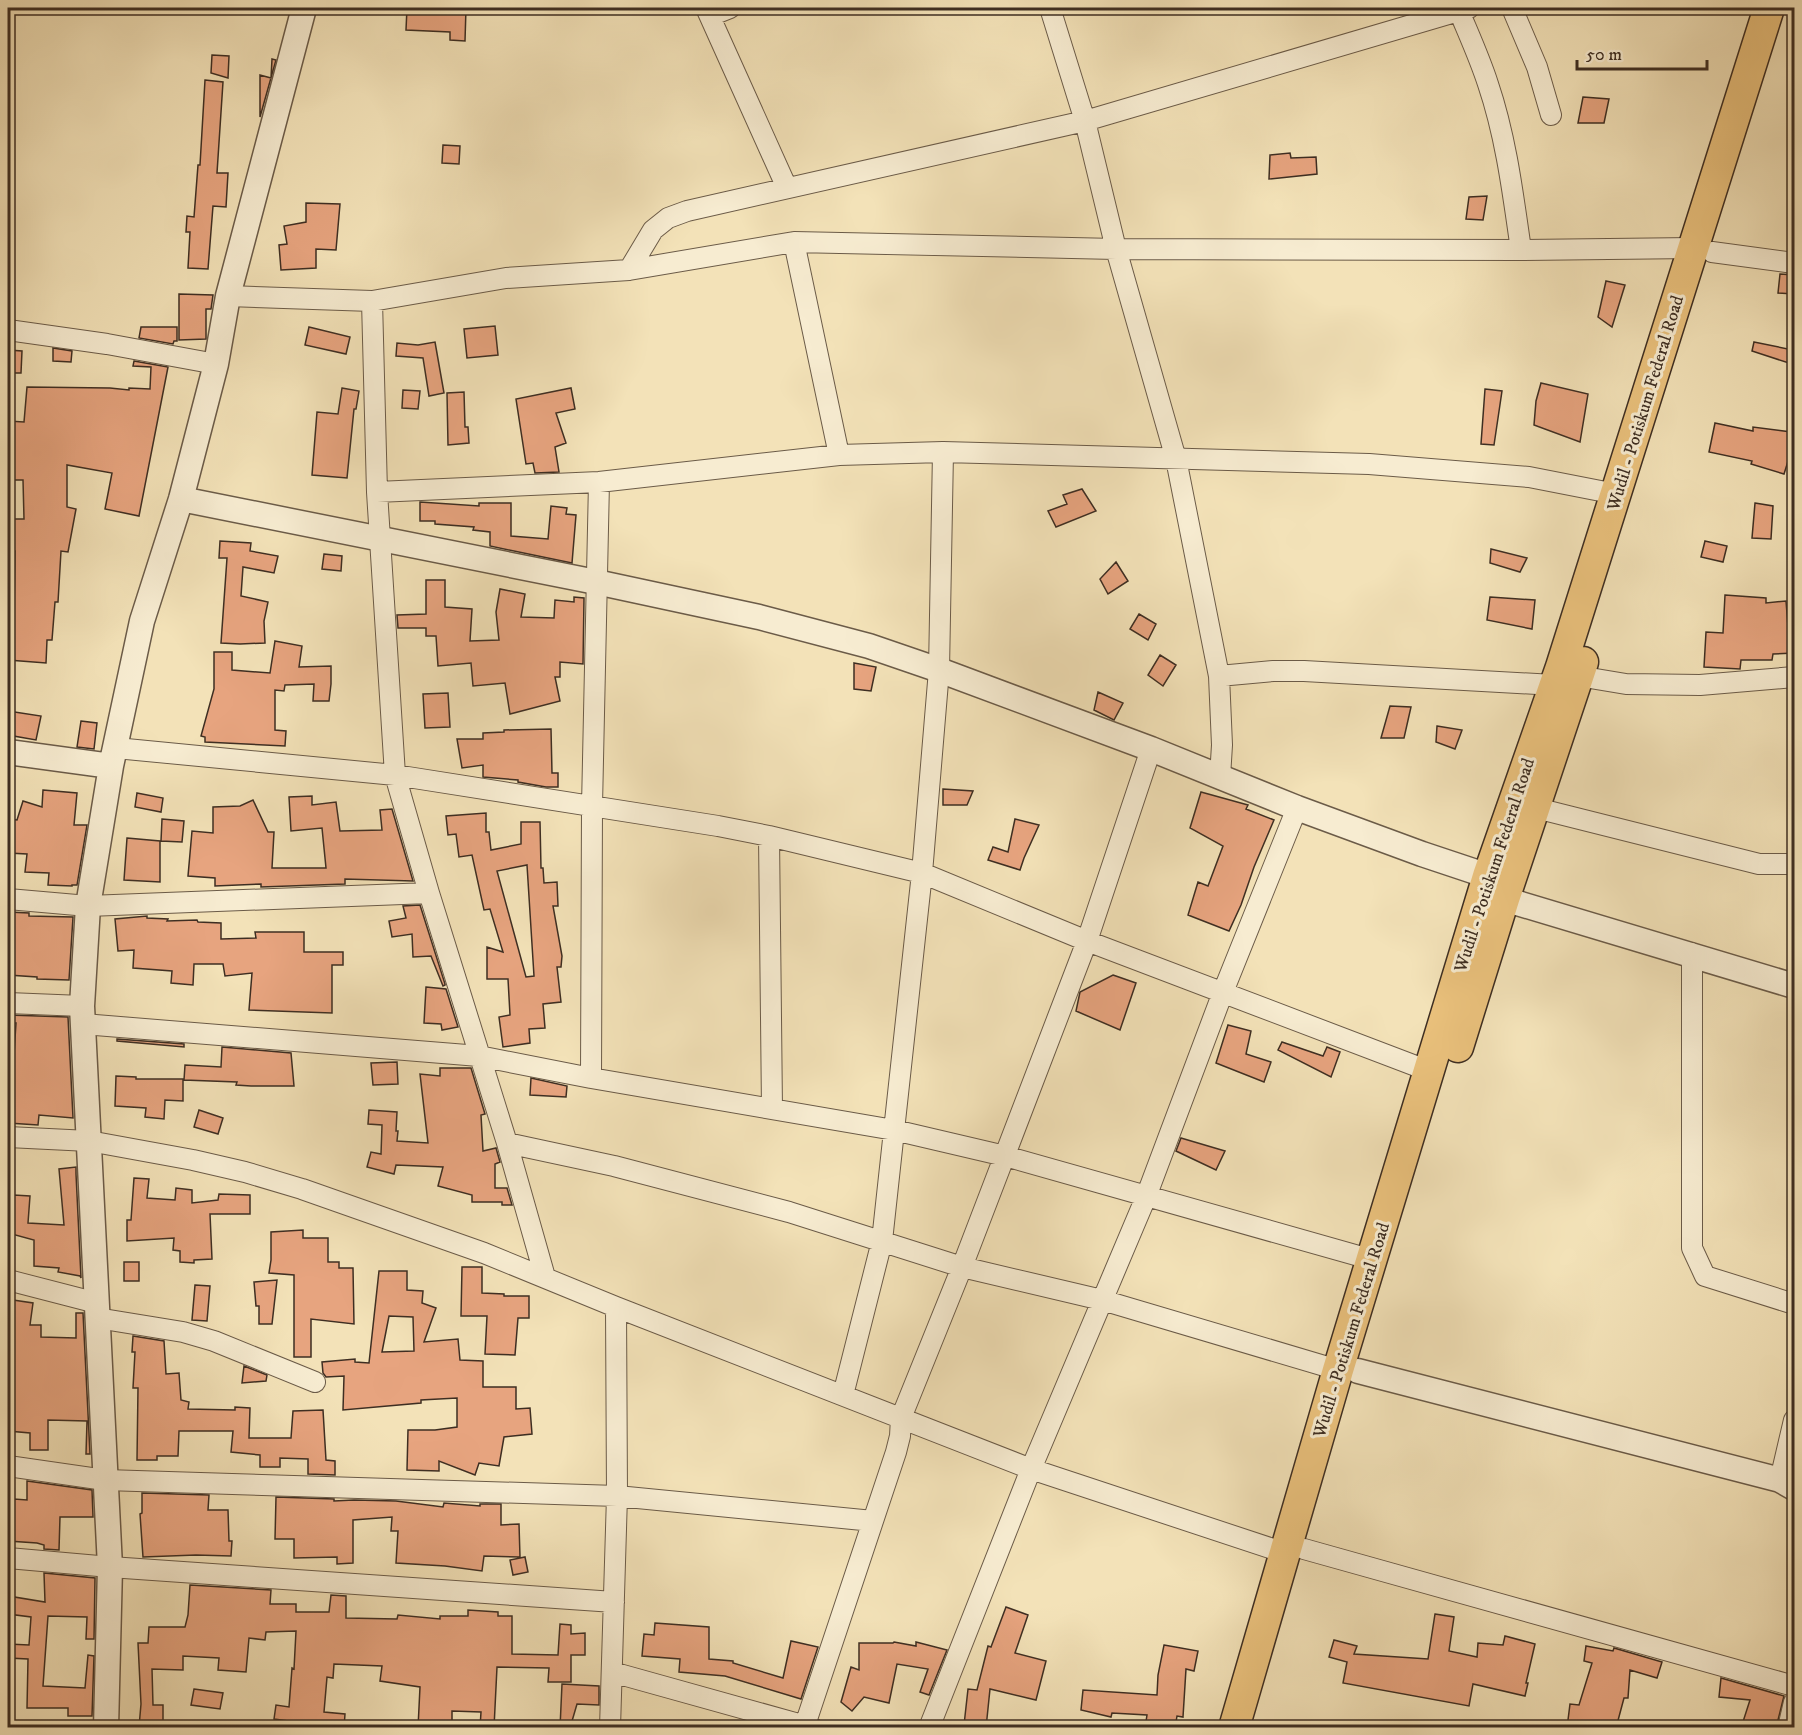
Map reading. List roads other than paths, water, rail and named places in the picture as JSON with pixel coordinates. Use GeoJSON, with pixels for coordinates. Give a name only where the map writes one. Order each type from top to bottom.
{"type":"FeatureCollection","features":[{"type":"Feature","properties":{"kind":"main road","name":"Wudil - Potiskum Federal Road"},"geometry":{"type":"LineString","coordinates":[[1348,1370],[1373,1260],[1429,1071],[1496,888],[1566,680],[1635,501],[1769,8]]}},
{"type":"Feature","properties":{"kind":"main road","name":"Wudil - Potiskum Federal Road"},"geometry":{"type":"LineString","coordinates":[[1234,1728],[1294,1551],[1496,888],[1536,808],[1566,680],[1616,494],[1702,250],[1763,92],[1786,8]]}},
{"type":"Feature","properties":{"kind":"main road","name":"Wudil - Potiskum Federal Road"},"geometry":{"type":"LineString","coordinates":[[1252,1728],[1294,1551]]}},
{"type":"Feature","properties":{"kind":"street"},"geometry":{"type":"LineString","coordinates":[[106,1728],[110,1567],[82,1015],[88,906],[114,757],[142,621],[181,499],[216,364],[228,296],[304,8]]}},
{"type":"Feature","properties":{"kind":"street"},"geometry":{"type":"LineString","coordinates":[[730,8],[708,12],[787,188]]}},
{"type":"Feature","properties":{"kind":"street"},"geometry":{"type":"LineString","coordinates":[[1050,8],[1085,121],[1116,249],[1176,459],[1219,676],[1222,745],[1220,777]]}},
{"type":"Feature","properties":{"kind":"street"},"geometry":{"type":"LineString","coordinates":[[1512,8],[1537,67],[1551,115]]}},
{"type":"Feature","properties":{"kind":"street"},"geometry":{"type":"LineString","coordinates":[[628,270],[653,230],[668,218],[687,211],[1085,121],[1426,14],[1464,9],[1496,111],[1511,180],[1521,250]]}},
{"type":"Feature","properties":{"kind":"street"},"geometry":{"type":"LineString","coordinates":[[228,296],[372,301],[506,278],[628,270],[794,242],[1116,249],[1702,250],[1794,262]]}},
{"type":"Feature","properties":{"kind":"street"},"geometry":{"type":"LineString","coordinates":[[794,242],[839,455]]}},
{"type":"Feature","properties":{"kind":"street"},"geometry":{"type":"LineString","coordinates":[[372,301],[377,492],[395,775],[429,893],[507,1143],[545,1277]]}},
{"type":"Feature","properties":{"kind":"street"},"geometry":{"type":"LineString","coordinates":[[8,330],[107,344],[216,364]]}},
{"type":"Feature","properties":{"kind":"street"},"geometry":{"type":"LineString","coordinates":[[843,1395],[882,1241],[922,873],[939,670],[944,452]]}},
{"type":"Feature","properties":{"kind":"street"},"geometry":{"type":"LineString","coordinates":[[377,492],[598,482],[839,455],[944,452],[1369,464],[1529,477],[1616,494]]}},
{"type":"Feature","properties":{"kind":"street"},"geometry":{"type":"LineString","coordinates":[[591,1078],[592,806],[598,482]]}},
{"type":"Feature","properties":{"kind":"street"},"geometry":{"type":"LineString","coordinates":[[181,499],[596,582],[759,617],[869,646],[1151,749],[1297,808],[1422,854],[1496,888],[1794,986]]}},
{"type":"Feature","properties":{"kind":"street"},"geometry":{"type":"LineString","coordinates":[[1219,676],[1273,671],[1304,671],[1700,685],[1794,676]]}},
{"type":"Feature","properties":{"kind":"street"},"geometry":{"type":"LineString","coordinates":[[612,1672],[808,1727],[896,1452],[901,1418],[962,1267],[1087,940],[1151,749]]}},
{"type":"Feature","properties":{"kind":"street"},"geometry":{"type":"LineString","coordinates":[[8,752],[395,775],[675,818],[769,836],[922,873],[1087,940],[1429,1071]]}},
{"type":"Feature","properties":{"kind":"street"},"geometry":{"type":"LineString","coordinates":[[929,1728],[1030,1469],[1146,1197],[1223,992],[1297,808]]}},
{"type":"Feature","properties":{"kind":"street"},"geometry":{"type":"LineString","coordinates":[[1536,808],[1759,864],[1794,864]]}},
{"type":"Feature","properties":{"kind":"street"},"geometry":{"type":"LineString","coordinates":[[769,836],[772,1109]]}},
{"type":"Feature","properties":{"kind":"street"},"geometry":{"type":"LineString","coordinates":[[8,899],[88,906],[429,893]]}},
{"type":"Feature","properties":{"kind":"street"},"geometry":{"type":"LineString","coordinates":[[1691,954],[1692,1248],[1705,1276],[1794,1304]]}},
{"type":"Feature","properties":{"kind":"street"},"geometry":{"type":"LineString","coordinates":[[8,1003],[82,1015],[479,1056],[591,1078],[894,1130],[1005,1156],[1373,1260]]}},
{"type":"Feature","properties":{"kind":"street"},"geometry":{"type":"LineString","coordinates":[[8,1137],[89,1141],[194,1160],[302,1189],[484,1253],[1030,1469],[1294,1551],[1794,1686]]}},
{"type":"Feature","properties":{"kind":"street"},"geometry":{"type":"LineString","coordinates":[[507,1143],[614,1166],[789,1212],[962,1267],[1102,1300],[1348,1370],[1787,1484],[1794,1420]]}},
{"type":"Feature","properties":{"kind":"street"},"geometry":{"type":"LineString","coordinates":[[8,1280],[97,1310],[214,1341],[315,1382]]}},
{"type":"Feature","properties":{"kind":"street"},"geometry":{"type":"LineString","coordinates":[[610,1728],[617,1496],[616,1306]]}},
{"type":"Feature","properties":{"kind":"street"},"geometry":{"type":"LineString","coordinates":[[8,1466],[105,1480],[617,1496],[873,1521]]}},
{"type":"Feature","properties":{"kind":"street"},"geometry":{"type":"LineString","coordinates":[[8,1558],[614,1602]]}},
{"type":"Feature","properties":{"kind":"street"},"geometry":{"type":"LineString","coordinates":[[1788,1728],[1794,1702]]}}]}
